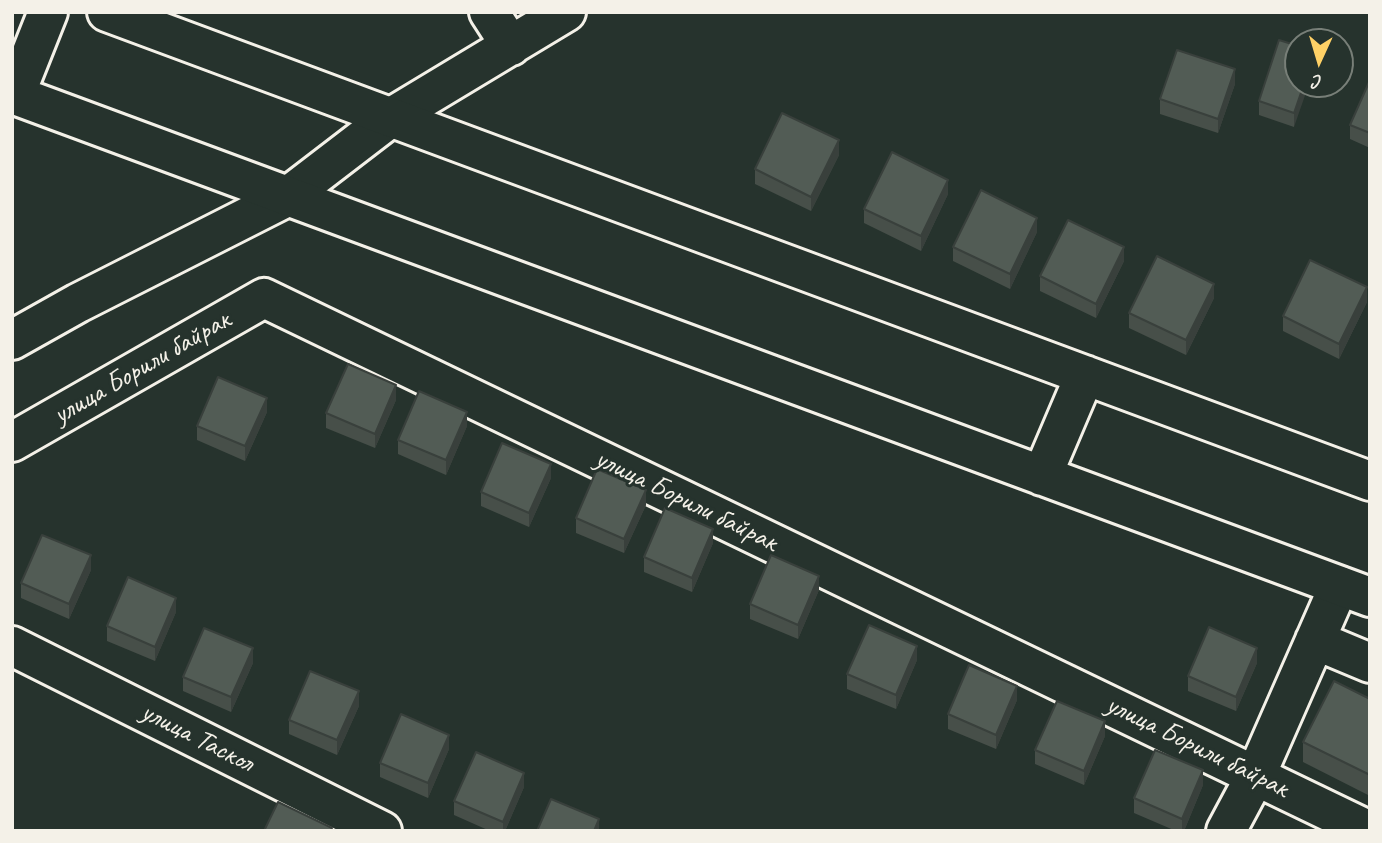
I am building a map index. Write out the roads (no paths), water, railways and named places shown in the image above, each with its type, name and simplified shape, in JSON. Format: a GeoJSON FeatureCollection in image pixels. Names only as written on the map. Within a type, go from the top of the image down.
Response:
{"type":"FeatureCollection","features":[{"type":"Feature","properties":{"kind":"main road"},"geometry":{"type":"LineString","coordinates":[[48,12],[13,94],[1354,592],[1315,640],[1256,775],[1226,831]]}},
{"type":"Feature","properties":{"kind":"main road"},"geometry":{"type":"LineString","coordinates":[[107,12],[1370,481]]}},
{"type":"Feature","properties":{"kind":"main road"},"geometry":{"type":"LineString","coordinates":[[489,12],[511,46]]}},
{"type":"Feature","properties":{"kind":"main road"},"geometry":{"type":"LineString","coordinates":[[12,341],[78,303],[287,197],[390,118],[566,12]]}},
{"type":"Feature","properties":{"kind":"main road","name":"улица Борили байрак"},"geometry":{"type":"LineString","coordinates":[[12,442],[264,298],[1370,831]]}},
{"type":"Feature","properties":{"kind":"main road"},"geometry":{"type":"LineString","coordinates":[[1042,476],[1085,375]]}},
{"type":"Feature","properties":{"kind":"main road"},"geometry":{"type":"LineString","coordinates":[[1315,640],[1370,663]]}},
{"type":"Feature","properties":{"kind":"main road","name":"улица Таскол"},"geometry":{"type":"LineString","coordinates":[[12,646],[382,831]]}}]}
